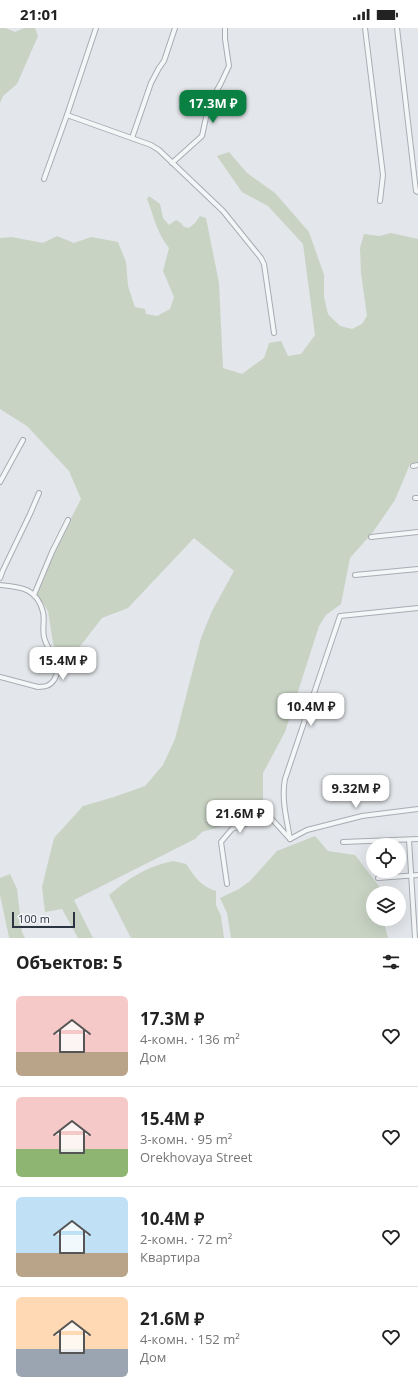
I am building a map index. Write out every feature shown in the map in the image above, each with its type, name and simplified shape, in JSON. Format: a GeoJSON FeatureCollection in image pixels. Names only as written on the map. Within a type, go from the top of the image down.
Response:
{"type":"FeatureCollection","features":[{"type":"Feature","properties":{"kind":"street"},"geometry":{"type":"LineString","coordinates":[[44,179],[96,28]]}},
{"type":"Feature","properties":{"kind":"street"},"geometry":{"type":"LineString","coordinates":[[132,138],[151,83],[164,61],[175,28]]}},
{"type":"Feature","properties":{"kind":"street"},"geometry":{"type":"LineString","coordinates":[[172,163],[202,136],[212,99],[229,66],[224,39],[226,28]]}},
{"type":"Feature","properties":{"kind":"street"},"geometry":{"type":"LineString","coordinates":[[366,28],[383,175],[380,201]]}},
{"type":"Feature","properties":{"kind":"street"},"geometry":{"type":"LineString","coordinates":[[397,28],[416,191],[418,192]]}},
{"type":"Feature","properties":{"kind":"street"},"geometry":{"type":"LineString","coordinates":[[67,115],[151,145],[159,150],[224,211],[261,258],[264,264],[274,333]]}},
{"type":"Feature","properties":{"kind":"street"},"geometry":{"type":"LineString","coordinates":[[0,482],[23,440]]}},
{"type":"Feature","properties":{"kind":"street"},"geometry":{"type":"LineString","coordinates":[[0,578],[39,493]]}},
{"type":"Feature","properties":{"kind":"street"},"geometry":{"type":"LineString","coordinates":[[34,595],[52,552],[68,520]]}},
{"type":"Feature","properties":{"kind":"street"},"geometry":{"type":"LineString","coordinates":[[371,537],[418,532]]}},
{"type":"Feature","properties":{"kind":"street"},"geometry":{"type":"LineString","coordinates":[[355,575],[418,569]]}},
{"type":"Feature","properties":{"kind":"street"},"geometry":{"type":"LineString","coordinates":[[0,585],[23,588],[34,595],[44,612],[44,638],[56,663],[57,669],[57,676],[53,681],[44,687],[38,687],[0,677]]}},
{"type":"Feature","properties":{"kind":"street"},"geometry":{"type":"LineString","coordinates":[[290,840],[284,802],[283,788],[285,779],[340,616],[418,608]]}},
{"type":"Feature","properties":{"kind":"street"},"geometry":{"type":"LineString","coordinates":[[290,840],[307,830],[362,816],[418,809]]}},
{"type":"Feature","properties":{"kind":"street"},"geometry":{"type":"LineString","coordinates":[[227,884],[221,842],[232,829],[259,819],[270,817],[290,840]]}},
{"type":"Feature","properties":{"kind":"street"},"geometry":{"type":"LineString","coordinates":[[343,842],[418,839]]}},
{"type":"Feature","properties":{"kind":"street"},"geometry":{"type":"LineString","coordinates":[[409,840],[410,876],[415,938]]}},
{"type":"Feature","properties":{"kind":"street"},"geometry":{"type":"LineString","coordinates":[[406,876],[418,875]]}},
{"type":"Feature","properties":{"kind":"green space"},"geometry":{"type":"Polygon","coordinates":[[[0,28],[5,28],[15,32],[24,28],[35,28],[38,36],[17,84],[3,96],[0,103],[0,28]]]}},
{"type":"Feature","properties":{"kind":"green space"},"geometry":{"type":"Polygon","coordinates":[[[229,152],[247,173],[275,193],[309,232],[324,275],[324,297],[328,314],[340,326],[352,329],[362,324],[367,316],[361,273],[360,248],[364,234],[379,236],[391,233],[418,239],[418,463],[410,464],[395,500],[373,532],[350,558],[341,604],[326,615],[319,626],[285,732],[263,773],[263,807],[249,818],[202,832],[195,839],[74,900],[93,938],[78,938],[62,909],[45,912],[42,887],[54,838],[83,806],[145,786],[163,765],[175,739],[201,638],[212,611],[234,571],[194,538],[128,608],[102,618],[64,667],[53,643],[48,611],[34,590],[81,499],[69,471],[27,426],[0,409],[0,238],[12,237],[43,243],[57,236],[74,243],[91,237],[118,242],[126,262],[128,286],[135,307],[145,309],[146,314],[157,316],[170,309],[174,297],[163,271],[169,248],[161,237],[156,225],[147,199],[149,196],[160,204],[163,218],[169,225],[176,220],[184,227],[189,228],[200,216],[206,218],[219,283],[223,368],[242,374],[264,358],[269,343],[281,341],[288,356],[301,354],[315,335],[303,244],[268,206],[242,192],[217,156],[229,152]]]}},
{"type":"Feature","properties":{"kind":"green space"},"geometry":{"type":"Polygon","coordinates":[[[315,836],[328,851],[355,855],[366,869],[366,878],[373,878],[379,886],[366,886],[366,926],[385,926],[388,938],[231,938],[227,913],[220,898],[239,889],[250,881],[277,851],[315,836]]]}},
{"type":"Feature","properties":{"kind":"green space"},"geometry":{"type":"Polygon","coordinates":[[[173,861],[186,864],[202,884],[216,891],[216,905],[221,916],[224,938],[131,938],[109,895],[138,874],[154,866],[173,861]]]}},
{"type":"Feature","properties":{"kind":"green space"},"geometry":{"type":"Polygon","coordinates":[[[10,874],[17,889],[22,932],[25,938],[9,937],[0,895],[0,878],[10,874]]]}}]}
